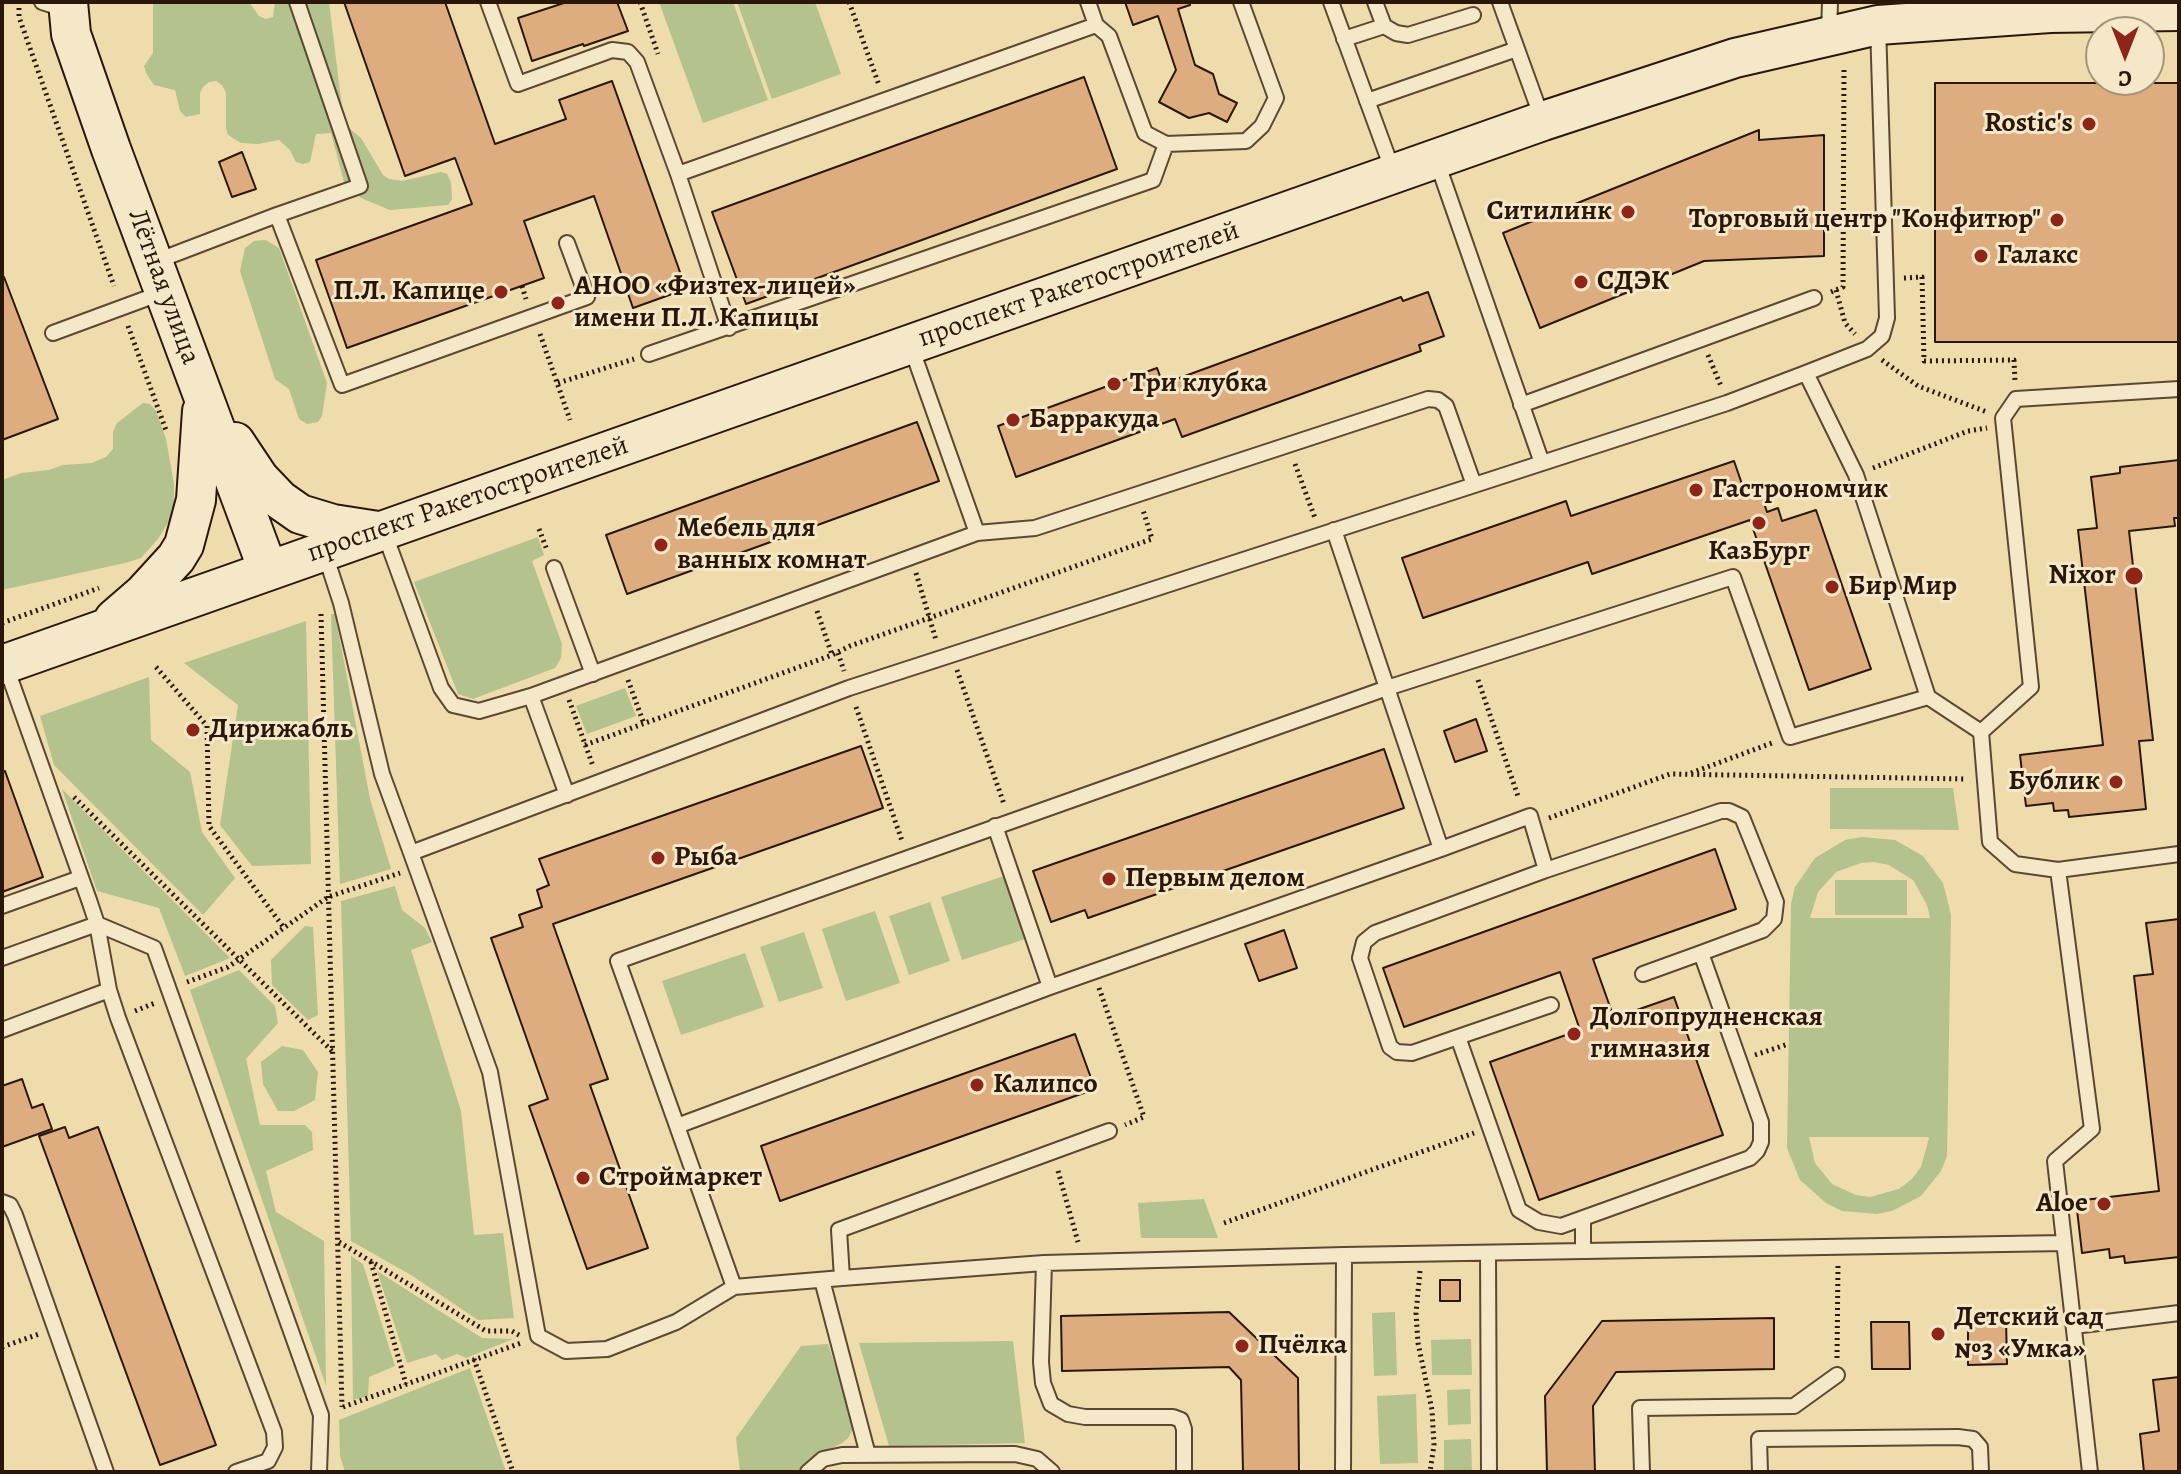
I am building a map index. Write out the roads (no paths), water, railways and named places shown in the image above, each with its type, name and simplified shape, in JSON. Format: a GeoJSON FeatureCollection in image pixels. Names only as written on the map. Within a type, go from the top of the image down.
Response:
{"type":"FeatureCollection","features":[{"type":"Feature","properties":{"kind":"main road","name":"Лётная улица"},"geometry":{"type":"LineString","coordinates":[[59,5],[268,570]]}},
{"type":"Feature","properties":{"kind":"main road","name":"проспект Ракетостроителей"},"geometry":{"type":"LineString","coordinates":[[3,665],[1543,121],[1735,58],[1830,18],[1878,25],[2050,13],[2179,11]]}},
{"type":"Feature","properties":{"kind":"main road"},"geometry":{"type":"LineString","coordinates":[[203,396],[259,478],[280,500],[300,514],[333,524],[382,531]]}},
{"type":"Feature","properties":{"kind":"main road"},"geometry":{"type":"LineString","coordinates":[[103,629],[144,593],[184,545],[196,500],[203,396]]}},
{"type":"Feature","properties":{"kind":"lane"},"geometry":{"type":"LineString","coordinates":[[53,333],[277,215],[360,186],[297,2]]}},
{"type":"Feature","properties":{"kind":"lane"},"geometry":{"type":"LineString","coordinates":[[488,2],[518,84],[612,50],[628,52],[637,62],[729,328]]}},
{"type":"Feature","properties":{"kind":"lane"},"geometry":{"type":"LineString","coordinates":[[1088,2],[1096,25],[1109,36],[1145,133],[1166,144],[1246,141],[1262,126],[1276,98],[1241,2]]}},
{"type":"Feature","properties":{"kind":"lane"},"geometry":{"type":"LineString","coordinates":[[1331,2],[1394,174]]}},
{"type":"Feature","properties":{"kind":"lane"},"geometry":{"type":"LineString","coordinates":[[1375,2],[1384,26],[1408,35],[1473,15]]}},
{"type":"Feature","properties":{"kind":"lane"},"geometry":{"type":"LineString","coordinates":[[1500,2],[1543,121]]}},
{"type":"Feature","properties":{"kind":"lane"},"geometry":{"type":"LineString","coordinates":[[678,174],[1096,25]]}},
{"type":"Feature","properties":{"kind":"lane"},"geometry":{"type":"LineString","coordinates":[[414,861],[599,782],[849,688],[1727,403],[1867,349],[1882,336],[1887,318],[1878,25]]}},
{"type":"Feature","properties":{"kind":"lane"},"geometry":{"type":"LineString","coordinates":[[1344,39],[1384,26]]}},
{"type":"Feature","properties":{"kind":"lane"},"geometry":{"type":"LineString","coordinates":[[1367,101],[1517,49]]}},
{"type":"Feature","properties":{"kind":"lane"},"geometry":{"type":"LineString","coordinates":[[649,354],[1153,180],[1166,144]]}},
{"type":"Feature","properties":{"kind":"lane"},"geometry":{"type":"LineString","coordinates":[[1436,159],[1542,463]]}},
{"type":"Feature","properties":{"kind":"lane"},"geometry":{"type":"LineString","coordinates":[[277,215],[342,385],[587,297],[567,243]]}},
{"type":"Feature","properties":{"kind":"lane"},"geometry":{"type":"LineString","coordinates":[[1521,405],[1814,298]]}},
{"type":"Feature","properties":{"kind":"lane"},"geometry":{"type":"LineString","coordinates":[[910,344],[977,533]]}},
{"type":"Feature","properties":{"kind":"lane"},"geometry":{"type":"LineString","coordinates":[[1806,373],[1856,475],[1928,697],[1981,732]]}},
{"type":"Feature","properties":{"kind":"lane"},"geometry":{"type":"LineString","coordinates":[[1981,732],[2031,687],[2004,422],[2016,399],[2179,389]]}},
{"type":"Feature","properties":{"kind":"lane"},"geometry":{"type":"LineString","coordinates":[[382,531],[441,688],[453,705],[479,711],[593,674],[977,533],[1035,528],[1428,399],[1438,400],[1446,406],[1474,485]]}},
{"type":"Feature","properties":{"kind":"lane"},"geometry":{"type":"LineString","coordinates":[[1327,532],[1387,688],[1441,849]]}},
{"type":"Feature","properties":{"kind":"lane"},"geometry":{"type":"LineString","coordinates":[[324,551],[341,603],[382,774],[490,1072],[538,1336],[566,1351],[607,1349],[676,1322],[734,1287],[1044,1263],[2064,1243]]}},
{"type":"Feature","properties":{"kind":"lane"},"geometry":{"type":"LineString","coordinates":[[554,568],[593,674]]}},
{"type":"Feature","properties":{"kind":"lane"},"geometry":{"type":"LineString","coordinates":[[734,1287],[618,961],[1387,688],[1733,577],[1790,737],[1928,697]]}},
{"type":"Feature","properties":{"kind":"lane"},"geometry":{"type":"LineString","coordinates":[[3,665],[97,924],[109,990],[118,1018],[274,1432],[275,1447],[268,1461],[236,1472]]}},
{"type":"Feature","properties":{"kind":"lane"},"geometry":{"type":"LineString","coordinates":[[531,696],[567,795]]}},
{"type":"Feature","properties":{"kind":"lane"},"geometry":{"type":"LineString","coordinates":[[1981,732],[1990,842],[2015,864],[2058,870],[2179,854]]}},
{"type":"Feature","properties":{"kind":"lane"},"geometry":{"type":"LineString","coordinates":[[1551,1005],[1412,1053],[1397,1052],[1390,1047],[1360,958],[1364,942],[1375,933],[1546,870],[1721,811],[1736,813],[1742,817],[1776,902],[1776,911],[1769,925],[1763,930],[1643,974]]}},
{"type":"Feature","properties":{"kind":"lane"},"geometry":{"type":"LineString","coordinates":[[677,1126],[1050,987],[1530,816],[1546,870]]}},
{"type":"Feature","properties":{"kind":"lane"},"geometry":{"type":"LineString","coordinates":[[995,826],[1050,987]]}},
{"type":"Feature","properties":{"kind":"lane"},"geometry":{"type":"LineString","coordinates":[[2058,870],[2092,1129],[2055,1161],[2090,1472]]}},
{"type":"Feature","properties":{"kind":"lane"},"geometry":{"type":"LineString","coordinates":[[2,906],[22,892],[80,878]]}},
{"type":"Feature","properties":{"kind":"lane"},"geometry":{"type":"LineString","coordinates":[[2,958],[97,924],[154,948],[321,1415],[319,1472]]}},
{"type":"Feature","properties":{"kind":"lane"},"geometry":{"type":"LineString","coordinates":[[1458,1037],[1519,1210],[1539,1222],[1561,1226],[1750,1158],[1757,1151],[1763,1132],[1701,953]]}},
{"type":"Feature","properties":{"kind":"lane"},"geometry":{"type":"LineString","coordinates":[[2,1030],[109,990]]}},
{"type":"Feature","properties":{"kind":"lane"},"geometry":{"type":"LineString","coordinates":[[842,1278],[839,1230],[1109,1131]]}},
{"type":"Feature","properties":{"kind":"lane"},"geometry":{"type":"LineString","coordinates":[[2,1202],[10,1205],[15,1215],[106,1472]]}},
{"type":"Feature","properties":{"kind":"lane"},"geometry":{"type":"LineString","coordinates":[[1583,1218],[1583,1251]]}},
{"type":"Feature","properties":{"kind":"lane"},"geometry":{"type":"LineString","coordinates":[[1488,1253],[1489,1472]]}},
{"type":"Feature","properties":{"kind":"lane"},"geometry":{"type":"LineString","coordinates":[[1343,1472],[1344,1255]]}},
{"type":"Feature","properties":{"kind":"lane"},"geometry":{"type":"LineString","coordinates":[[1044,1263],[1041,1362],[1043,1383],[1051,1404],[1068,1414],[1085,1417],[1173,1417],[1181,1420],[1184,1429],[1184,1472]]}},
{"type":"Feature","properties":{"kind":"lane"},"geometry":{"type":"LineString","coordinates":[[822,1280],[868,1455]]}},
{"type":"Feature","properties":{"kind":"lane"},"geometry":{"type":"LineString","coordinates":[[2074,1326],[2179,1313]]}},
{"type":"Feature","properties":{"kind":"lane"},"geometry":{"type":"LineString","coordinates":[[1642,1472],[1640,1408],[1794,1406],[1837,1375]]}},
{"type":"Feature","properties":{"kind":"lane"},"geometry":{"type":"LineString","coordinates":[[1760,1472],[1759,1439],[1958,1437],[1973,1439],[1980,1447],[1981,1472]]}},
{"type":"Feature","properties":{"kind":"lane"},"geometry":{"type":"LineString","coordinates":[[808,1472],[815,1464],[833,1456],[1015,1454],[1037,1459],[1052,1472]]}},
{"type":"Feature","properties":{"kind":"place","name":"Rostic's"},"geometry":{"type":"Point","coordinates":[2089,124]}},
{"type":"Feature","properties":{"kind":"place","name":"Ситилинк"},"geometry":{"type":"Point","coordinates":[1628,212]}},
{"type":"Feature","properties":{"kind":"place","name":"Торговый центр \"Конфитюр\""},"geometry":{"type":"Point","coordinates":[2057,220]}},
{"type":"Feature","properties":{"kind":"place","name":"Галакс"},"geometry":{"type":"Point","coordinates":[1981,256]}},
{"type":"Feature","properties":{"kind":"place","name":"СДЭК"},"geometry":{"type":"Point","coordinates":[1581,282]}},
{"type":"Feature","properties":{"kind":"place","name":"П.Л. Капице"},"geometry":{"type":"Point","coordinates":[501,292]}},
{"type":"Feature","properties":{"kind":"place","name":"АНОО «Физтех-лицей» имени П.Л. Капицы"},"geometry":{"type":"Point","coordinates":[558,303]}},
{"type":"Feature","properties":{"kind":"place","name":"Три клубка"},"geometry":{"type":"Point","coordinates":[1114,384]}},
{"type":"Feature","properties":{"kind":"place","name":"Барракуда"},"geometry":{"type":"Point","coordinates":[1013,420]}},
{"type":"Feature","properties":{"kind":"place","name":"Гастрономчик"},"geometry":{"type":"Point","coordinates":[1696,490]}},
{"type":"Feature","properties":{"kind":"place","name":"КазБург"},"geometry":{"type":"Point","coordinates":[1759,523]}},
{"type":"Feature","properties":{"kind":"place","name":"Мебель для ванных комнат"},"geometry":{"type":"Point","coordinates":[661,545]}},
{"type":"Feature","properties":{"kind":"place","name":"Nixor"},"geometry":{"type":"Point","coordinates":[2134,576]}},
{"type":"Feature","properties":{"kind":"place","name":"Бир Мир"},"geometry":{"type":"Point","coordinates":[1832,587]}},
{"type":"Feature","properties":{"kind":"place","name":"Дирижабль"},"geometry":{"type":"Point","coordinates":[193,730]}},
{"type":"Feature","properties":{"kind":"place","name":"Бублик"},"geometry":{"type":"Point","coordinates":[2116,782]}},
{"type":"Feature","properties":{"kind":"place","name":"Рыба"},"geometry":{"type":"Point","coordinates":[658,858]}},
{"type":"Feature","properties":{"kind":"place","name":"Первым делом"},"geometry":{"type":"Point","coordinates":[1109,879]}},
{"type":"Feature","properties":{"kind":"place","name":"Долгопрудненская гимназия"},"geometry":{"type":"Point","coordinates":[1574,1034]}},
{"type":"Feature","properties":{"kind":"place","name":"Калипсо"},"geometry":{"type":"Point","coordinates":[977,1085]}},
{"type":"Feature","properties":{"kind":"place","name":"Строймаркет"},"geometry":{"type":"Point","coordinates":[583,1178]}},
{"type":"Feature","properties":{"kind":"place","name":"Aloe"},"geometry":{"type":"Point","coordinates":[2104,1204]}},
{"type":"Feature","properties":{"kind":"place","name":"Детский сад №3 «Умка»"},"geometry":{"type":"Point","coordinates":[1938,1334]}},
{"type":"Feature","properties":{"kind":"place","name":"Пчёлка"},"geometry":{"type":"Point","coordinates":[1242,1346]}}]}
